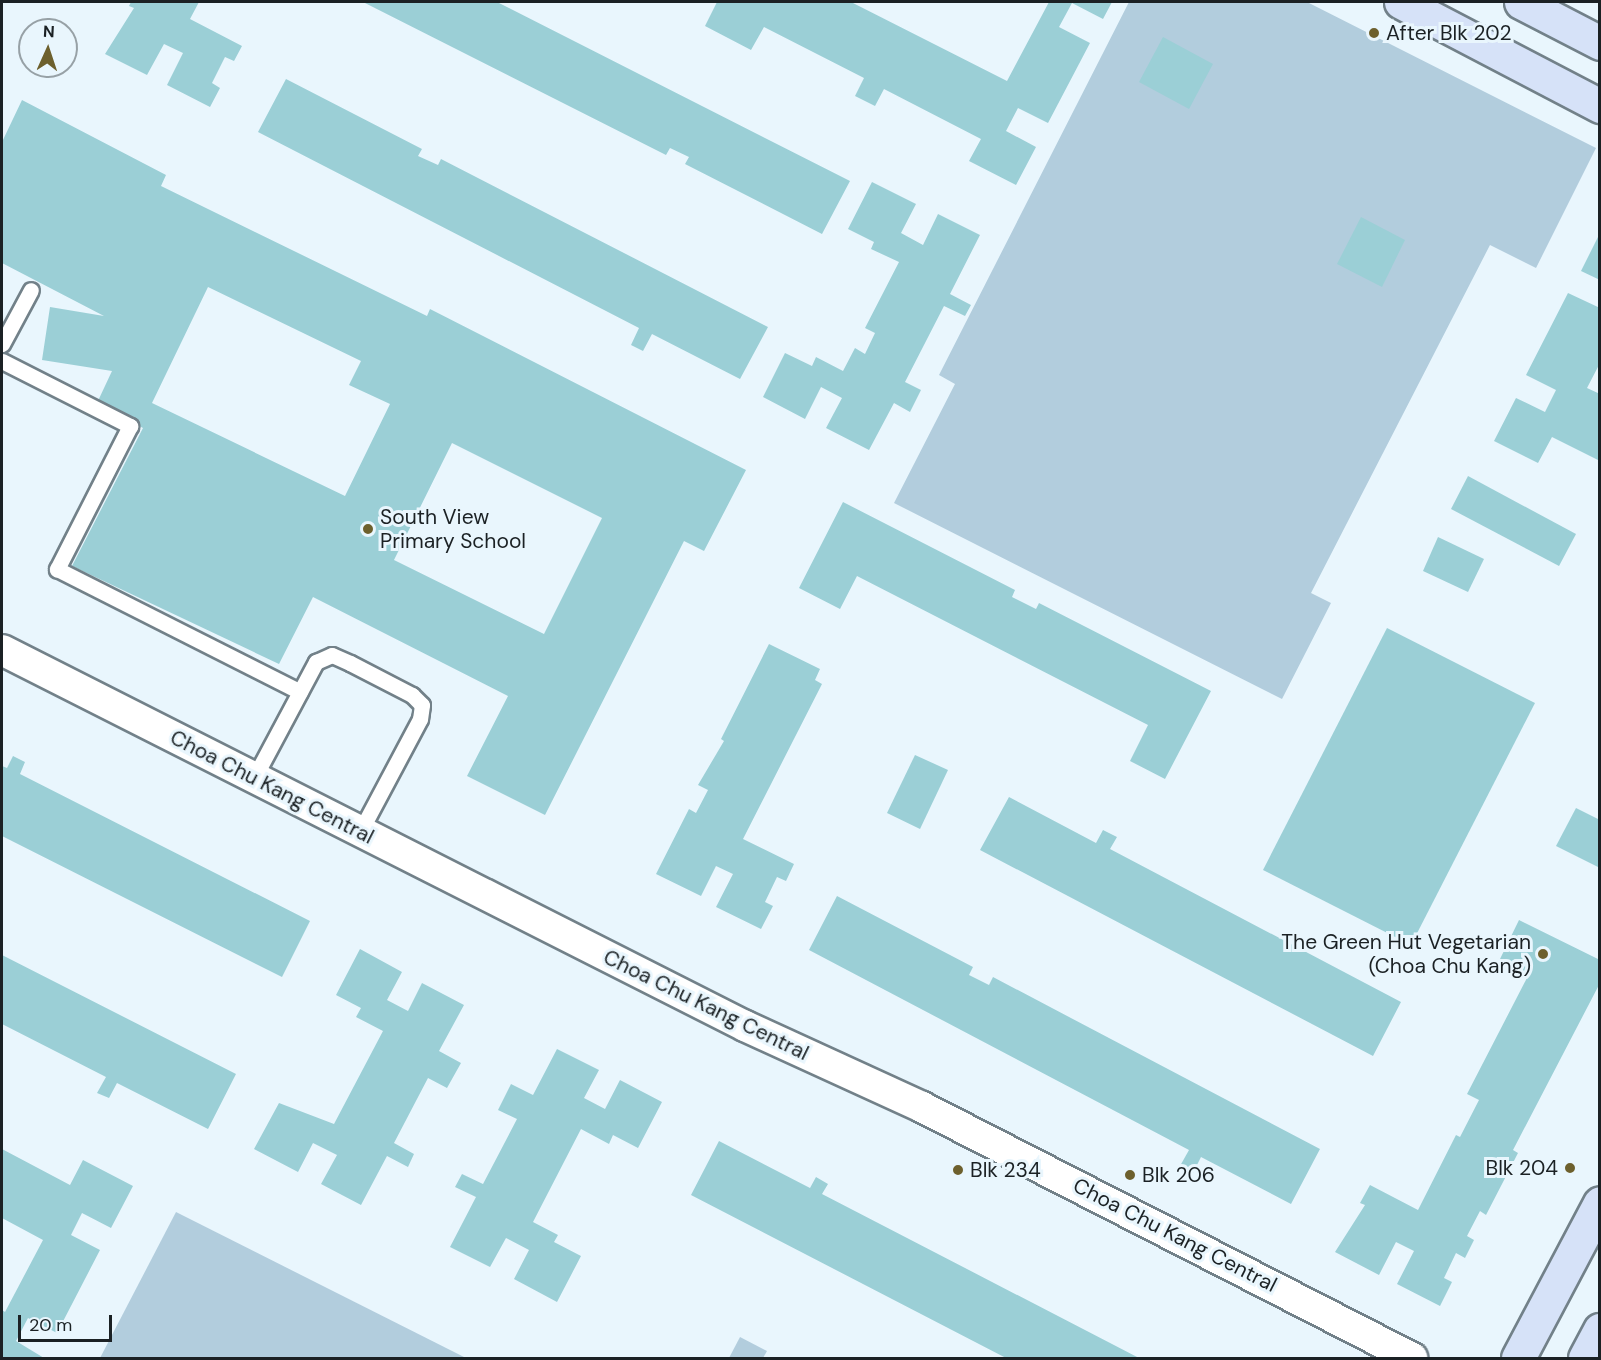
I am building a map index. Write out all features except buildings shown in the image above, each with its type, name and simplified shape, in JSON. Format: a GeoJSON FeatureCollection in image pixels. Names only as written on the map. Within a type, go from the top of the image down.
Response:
{"type":"FeatureCollection","features":[{"type":"Feature","properties":{"kind":"main road"},"geometry":{"type":"LineString","coordinates":[[1401,2],[1599,106]]}},
{"type":"Feature","properties":{"kind":"main road"},"geometry":{"type":"LineString","coordinates":[[1521,2],[1599,43]]}},
{"type":"Feature","properties":{"kind":"main road"},"geometry":{"type":"LineString","coordinates":[[1518,1359],[1599,1203]]}},
{"type":"Feature","properties":{"kind":"main road"},"geometry":{"type":"LineString","coordinates":[[1585,1359],[1599,1330]]}},
{"type":"Feature","properties":{"kind":"street","name":"Choa Chu Kang Central"},"geometry":{"type":"LineString","coordinates":[[2,650],[745,1026],[922,1107],[1412,1359]]}},
{"type":"Feature","properties":{"kind":"lane"},"geometry":{"type":"LineString","coordinates":[[2,344],[31,290]]}},
{"type":"Feature","properties":{"kind":"lane"},"geometry":{"type":"LineString","coordinates":[[2,361],[130,426],[57,569],[300,692]]}},
{"type":"Feature","properties":{"kind":"lane"},"geometry":{"type":"LineString","coordinates":[[254,778],[316,662],[332,655],[412,695],[422,705],[420,719],[360,832]]}},
{"type":"Feature","properties":{"kind":"shaded area"},"geometry":{"type":"Polygon","coordinates":[[[1129,2],[1307,2],[1596,148],[1536,268],[1490,245],[1311,593],[1331,603],[1282,699],[894,503],[955,384],[939,375],[1129,2]]]}},
{"type":"Feature","properties":{"kind":"shaded area"},"geometry":{"type":"Polygon","coordinates":[[[176,1212],[466,1358],[100,1358],[176,1212]]]}},
{"type":"Feature","properties":{"kind":"shaded area"},"geometry":{"type":"Polygon","coordinates":[[[740,1337],[767,1351],[763,1358],[729,1358],[740,1337]]]}},
{"type":"Feature","properties":{"kind":"place","name":"After Blk 202"},"geometry":{"type":"Point","coordinates":[1374,33]}},
{"type":"Feature","properties":{"kind":"place","name":"South View Primary School"},"geometry":{"type":"Point","coordinates":[368,529]}},
{"type":"Feature","properties":{"kind":"place","name":"The Green Hut Vegetarian (Choa Chu Kang)"},"geometry":{"type":"Point","coordinates":[1543,954]}},
{"type":"Feature","properties":{"kind":"place","name":"Blk 204"},"geometry":{"type":"Point","coordinates":[1570,1168]}},
{"type":"Feature","properties":{"kind":"place","name":"Blk 234"},"geometry":{"type":"Point","coordinates":[958,1170]}},
{"type":"Feature","properties":{"kind":"place","name":"Blk 206"},"geometry":{"type":"Point","coordinates":[1130,1175]}}]}
